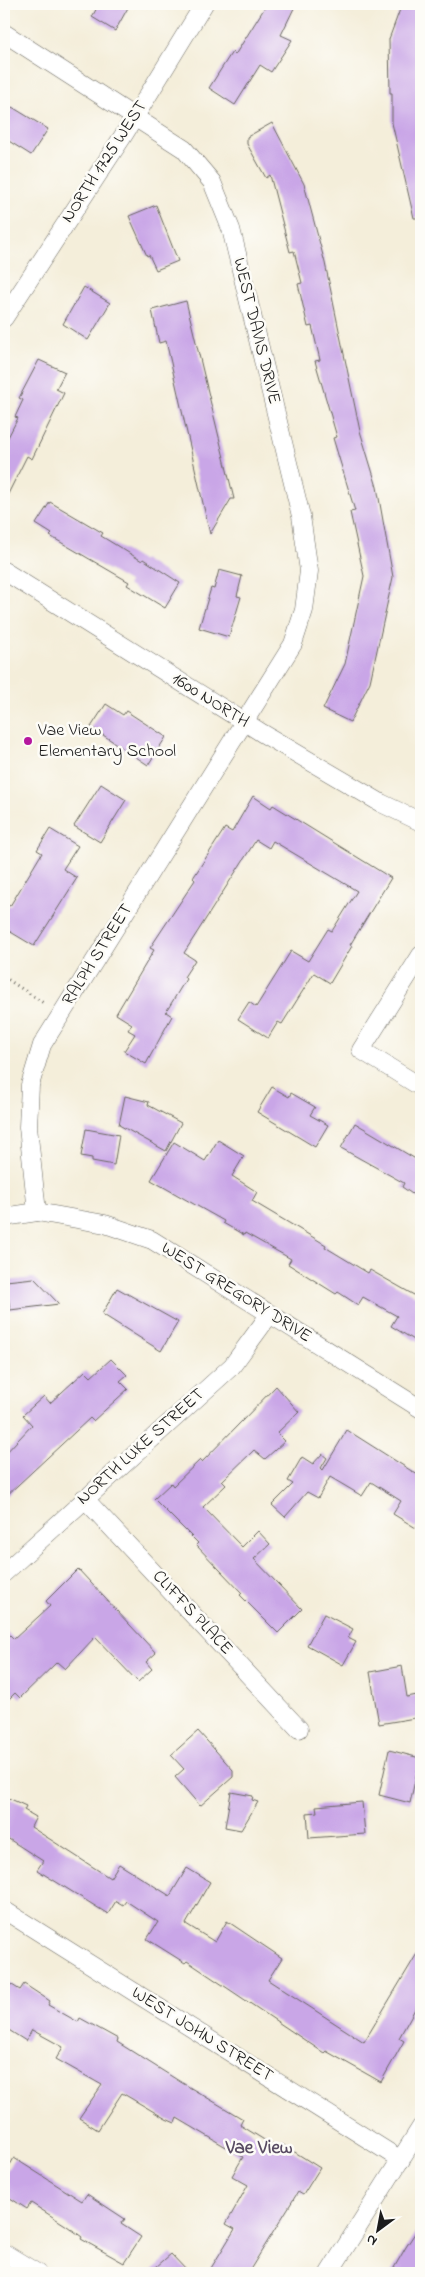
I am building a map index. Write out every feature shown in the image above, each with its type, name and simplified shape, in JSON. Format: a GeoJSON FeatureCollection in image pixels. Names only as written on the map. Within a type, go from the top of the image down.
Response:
{"type":"FeatureCollection","features":[{"type":"Feature","properties":{"kind":"street","name":"NORTH 1725 WEST"},"geometry":{"type":"LineString","coordinates":[[4,318],[204,4]]}},
{"type":"Feature","properties":{"kind":"street","name":"WEST DAVIS DRIVE"},"geometry":{"type":"LineString","coordinates":[[4,33],[135,115],[184,149],[212,182],[231,229],[301,516],[309,572],[304,610],[293,644],[244,722]]}},
{"type":"Feature","properties":{"kind":"street","name":"1600 NORTH"},"geometry":{"type":"LineString","coordinates":[[4,571],[244,722],[381,803],[421,822]]}},
{"type":"Feature","properties":{"kind":"street","name":"RALPH STREET"},"geometry":{"type":"LineString","coordinates":[[37,1212],[28,1128],[30,1085],[42,1045],[244,722]]}},
{"type":"Feature","properties":{"kind":"street"},"geometry":{"type":"LineString","coordinates":[[421,954],[361,1050],[421,1087]]}},
{"type":"Feature","properties":{"kind":"street","name":"WEST GREGORY DRIVE"},"geometry":{"type":"LineString","coordinates":[[4,1217],[37,1212],[105,1224],[152,1240],[421,1409]]}},
{"type":"Feature","properties":{"kind":"street","name":"NORTH LUKE STREET"},"geometry":{"type":"LineString","coordinates":[[4,1573],[84,1498],[232,1366],[270,1314]]}},
{"type":"Feature","properties":{"kind":"street","name":"CLIFFS PLACE"},"geometry":{"type":"LineString","coordinates":[[84,1498],[299,1729]]}},
{"type":"Feature","properties":{"kind":"street","name":"WEST JOHN STREET"},"geometry":{"type":"LineString","coordinates":[[4,1910],[401,2160]]}},
{"type":"Feature","properties":{"kind":"street"},"geometry":{"type":"LineString","coordinates":[[329,2273],[421,2127]]}},
{"type":"Feature","properties":{"kind":"street"},"geometry":{"type":"LineString","coordinates":[[4,2252],[37,2273]]}},
{"type":"Feature","properties":{"kind":"path"},"geometry":{"type":"LineString","coordinates":[[4,978],[41,1000],[49,1008]]}},
{"type":"Feature","properties":{"kind":"building"},"geometry":{"type":"Polygon","coordinates":[[[99,4],[130,4],[115,31],[92,17],[99,4]]]}},
{"type":"Feature","properties":{"kind":"building"},"geometry":{"type":"Polygon","coordinates":[[[267,4],[296,4],[281,35],[292,40],[271,72],[260,65],[235,105],[209,88],[232,52],[235,55],[267,4]]]}},
{"type":"Feature","properties":{"kind":"building"},"geometry":{"type":"Polygon","coordinates":[[[402,4],[421,4],[421,29],[419,36],[421,218],[414,218],[392,123],[389,39],[402,4]]]}},
{"type":"Feature","properties":{"kind":"building"},"geometry":{"type":"Polygon","coordinates":[[[4,106],[10,109],[12,107],[48,129],[31,155],[4,138],[4,106]]]}},
{"type":"Feature","properties":{"kind":"building"},"geometry":{"type":"Polygon","coordinates":[[[272,123],[304,184],[325,263],[360,431],[377,487],[393,577],[370,682],[350,722],[323,709],[345,664],[364,576],[350,512],[355,511],[333,438],[337,437],[315,361],[320,360],[312,326],[308,327],[298,284],[302,283],[294,251],[290,252],[270,175],[266,178],[247,144],[247,137],[272,123]]]}},
{"type":"Feature","properties":{"kind":"building"},"geometry":{"type":"Polygon","coordinates":[[[156,205],[178,261],[156,270],[149,255],[147,256],[129,216],[156,205]]]}},
{"type":"Feature","properties":{"kind":"building"},"geometry":{"type":"Polygon","coordinates":[[[84,287],[110,303],[88,340],[63,324],[84,287]]]}},
{"type":"Feature","properties":{"kind":"building"},"geometry":{"type":"Polygon","coordinates":[[[186,301],[234,499],[231,499],[210,534],[166,341],[159,343],[152,310],[186,301]]]}},
{"type":"Feature","properties":{"kind":"building"},"geometry":{"type":"Polygon","coordinates":[[[39,360],[65,372],[56,389],[64,393],[32,459],[27,456],[4,502],[4,445],[18,418],[15,417],[23,400],[19,398],[39,360]]]}},
{"type":"Feature","properties":{"kind":"building"},"geometry":{"type":"Polygon","coordinates":[[[50,502],[103,533],[101,536],[142,561],[143,559],[180,583],[165,608],[127,585],[129,582],[50,536],[52,534],[36,524],[50,502]]]}},
{"type":"Feature","properties":{"kind":"building"},"geometry":{"type":"Polygon","coordinates":[[[219,570],[242,576],[237,596],[241,597],[229,637],[199,628],[211,588],[214,589],[219,570]]]}},
{"type":"Feature","properties":{"kind":"building"},"geometry":{"type":"Polygon","coordinates":[[[106,704],[123,715],[126,711],[166,737],[148,765],[91,727],[106,704]]]}},
{"type":"Feature","properties":{"kind":"building"},"geometry":{"type":"Polygon","coordinates":[[[101,784],[126,800],[100,842],[74,826],[101,784]]]}},
{"type":"Feature","properties":{"kind":"building"},"geometry":{"type":"Polygon","coordinates":[[[253,796],[271,808],[273,805],[391,878],[350,945],[352,946],[330,983],[314,973],[282,1024],[278,1022],[268,1038],[238,1019],[249,1002],[256,1007],[291,951],[308,961],[328,929],[332,931],[357,891],[273,841],[269,848],[256,840],[184,953],[195,960],[166,1012],[172,1016],[146,1064],[124,1051],[135,1034],[128,1030],[132,1024],[116,1014],[154,950],[150,948],[195,880],[193,878],[225,828],[232,832],[253,796]]]}},
{"type":"Feature","properties":{"kind":"building"},"geometry":{"type":"Polygon","coordinates":[[[50,829],[78,846],[63,869],[77,878],[34,946],[4,928],[4,903],[10,906],[42,853],[37,850],[50,829]]]}},
{"type":"Feature","properties":{"kind":"building"},"geometry":{"type":"Polygon","coordinates":[[[272,1087],[289,1097],[291,1093],[315,1107],[310,1115],[328,1125],[315,1147],[257,1112],[272,1087]]]}},
{"type":"Feature","properties":{"kind":"building"},"geometry":{"type":"Polygon","coordinates":[[[125,1096],[149,1102],[148,1105],[181,1123],[166,1151],[119,1125],[125,1096]]]}},
{"type":"Feature","properties":{"kind":"building"},"geometry":{"type":"Polygon","coordinates":[[[355,1123],[419,1161],[421,1158],[421,1200],[402,1187],[404,1183],[341,1148],[355,1123]]]}},
{"type":"Feature","properties":{"kind":"building"},"geometry":{"type":"Polygon","coordinates":[[[86,1129],[119,1135],[114,1165],[92,1161],[92,1158],[81,1156],[86,1129]]]}},
{"type":"Feature","properties":{"kind":"building"},"geometry":{"type":"Polygon","coordinates":[[[218,1140],[244,1156],[232,1176],[257,1192],[252,1201],[326,1245],[325,1247],[368,1273],[370,1270],[421,1299],[421,1344],[391,1326],[397,1316],[363,1297],[358,1305],[338,1292],[336,1294],[288,1264],[291,1259],[245,1233],[244,1235],[223,1223],[224,1221],[151,1180],[174,1142],[205,1161],[218,1140]]]}},
{"type":"Feature","properties":{"kind":"building"},"geometry":{"type":"Polygon","coordinates":[[[34,1278],[59,1304],[10,1310],[6,1281],[34,1278]]]}},
{"type":"Feature","properties":{"kind":"building"},"geometry":{"type":"Polygon","coordinates":[[[117,1288],[178,1322],[161,1351],[102,1314],[117,1288]]]}},
{"type":"Feature","properties":{"kind":"building"},"geometry":{"type":"Polygon","coordinates":[[[111,1359],[127,1375],[120,1381],[128,1389],[93,1421],[90,1418],[4,1498],[4,1455],[32,1425],[23,1415],[44,1396],[50,1403],[85,1371],[91,1377],[111,1359]]]}},
{"type":"Feature","properties":{"kind":"building"},"geometry":{"type":"Polygon","coordinates":[[[276,1386],[299,1412],[277,1433],[285,1441],[265,1459],[254,1450],[222,1481],[226,1485],[203,1507],[242,1547],[258,1531],[270,1544],[254,1559],[302,1609],[278,1633],[240,1595],[242,1593],[196,1545],[198,1543],[154,1499],[171,1483],[173,1486],[200,1460],[202,1462],[276,1386]]]}},
{"type":"Feature","properties":{"kind":"building"},"geometry":{"type":"Polygon","coordinates":[[[347,1430],[421,1477],[421,1519],[416,1528],[393,1514],[401,1501],[371,1482],[362,1496],[330,1477],[318,1498],[307,1492],[285,1517],[272,1505],[293,1484],[288,1481],[302,1457],[313,1464],[322,1454],[327,1458],[321,1468],[323,1470],[347,1430]]]}},
{"type":"Feature","properties":{"kind":"building"},"geometry":{"type":"Polygon","coordinates":[[[78,1569],[156,1653],[146,1662],[152,1669],[138,1682],[95,1637],[65,1669],[57,1662],[20,1698],[15,1693],[4,1704],[4,1629],[14,1639],[50,1606],[46,1601],[78,1569]]]}},
{"type":"Feature","properties":{"kind":"building"},"geometry":{"type":"Polygon","coordinates":[[[324,1614],[353,1629],[348,1638],[356,1642],[343,1665],[307,1645],[324,1614]]]}},
{"type":"Feature","properties":{"kind":"building"},"geometry":{"type":"Polygon","coordinates":[[[402,1666],[407,1697],[417,1695],[421,1717],[379,1724],[370,1672],[402,1666]]]}},
{"type":"Feature","properties":{"kind":"building"},"geometry":{"type":"Polygon","coordinates":[[[198,1731],[233,1770],[233,1777],[200,1806],[175,1777],[184,1769],[171,1755],[198,1731]]]}},
{"type":"Feature","properties":{"kind":"building"},"geometry":{"type":"Polygon","coordinates":[[[389,1750],[420,1758],[410,1803],[379,1795],[389,1750]]]}},
{"type":"Feature","properties":{"kind":"building"},"geometry":{"type":"Polygon","coordinates":[[[231,1792],[253,1796],[252,1800],[258,1802],[241,1830],[225,1827],[231,1792]]]}},
{"type":"Feature","properties":{"kind":"building"},"geometry":{"type":"Polygon","coordinates":[[[4,1796],[26,1806],[24,1810],[36,1817],[31,1827],[110,1878],[119,1864],[170,1896],[187,1868],[210,1882],[186,1924],[215,1942],[227,1921],[282,1958],[268,1980],[364,2042],[421,1947],[421,1998],[399,2038],[404,2041],[381,2082],[326,2051],[324,2053],[187,1961],[185,1963],[147,1939],[158,1922],[126,1901],[123,1905],[116,1901],[108,1914],[37,1870],[43,1861],[4,1836],[4,1796]]]}},
{"type":"Feature","properties":{"kind":"building"},"geometry":{"type":"Polygon","coordinates":[[[362,1802],[365,1834],[309,1838],[307,1813],[317,1812],[316,1806],[362,1802]]]}},
{"type":"Feature","properties":{"kind":"building"},"geometry":{"type":"Polygon","coordinates":[[[4,1980],[20,1990],[24,1984],[50,2001],[48,2005],[78,2022],[80,2018],[118,2039],[117,2042],[243,2119],[240,2125],[279,2149],[282,2144],[320,2168],[303,2195],[298,2192],[248,2273],[208,2273],[235,2229],[226,2224],[248,2185],[232,2176],[243,2157],[177,2118],[175,2123],[166,2119],[122,2093],[98,2130],[79,2118],[102,2085],[56,2059],[63,2047],[32,2030],[26,2041],[4,2027],[4,1980]]]}},
{"type":"Feature","properties":{"kind":"building"},"geometry":{"type":"Polygon","coordinates":[[[14,2158],[82,2201],[87,2194],[125,2219],[121,2224],[141,2237],[124,2263],[81,2239],[82,2237],[67,2226],[31,2203],[27,2209],[4,2194],[4,2175],[14,2158]]]}},
{"type":"Feature","properties":{"kind":"building"},"geometry":{"type":"Polygon","coordinates":[[[421,2224],[421,2273],[391,2273],[406,2247],[421,2224]]]}},
{"type":"Feature","properties":{"kind":"building"},"geometry":{"type":"Polygon","coordinates":[[[171,2254],[189,2273],[149,2273],[171,2254]]]}},
{"type":"Feature","properties":{"kind":"place","name":"Vae View Elementary School"},"geometry":{"type":"Point","coordinates":[28,741]}},
{"type":"Feature","properties":{"kind":"district","name":"Vae View"},"geometry":{"type":"Point","coordinates":[259,2148]}}]}
